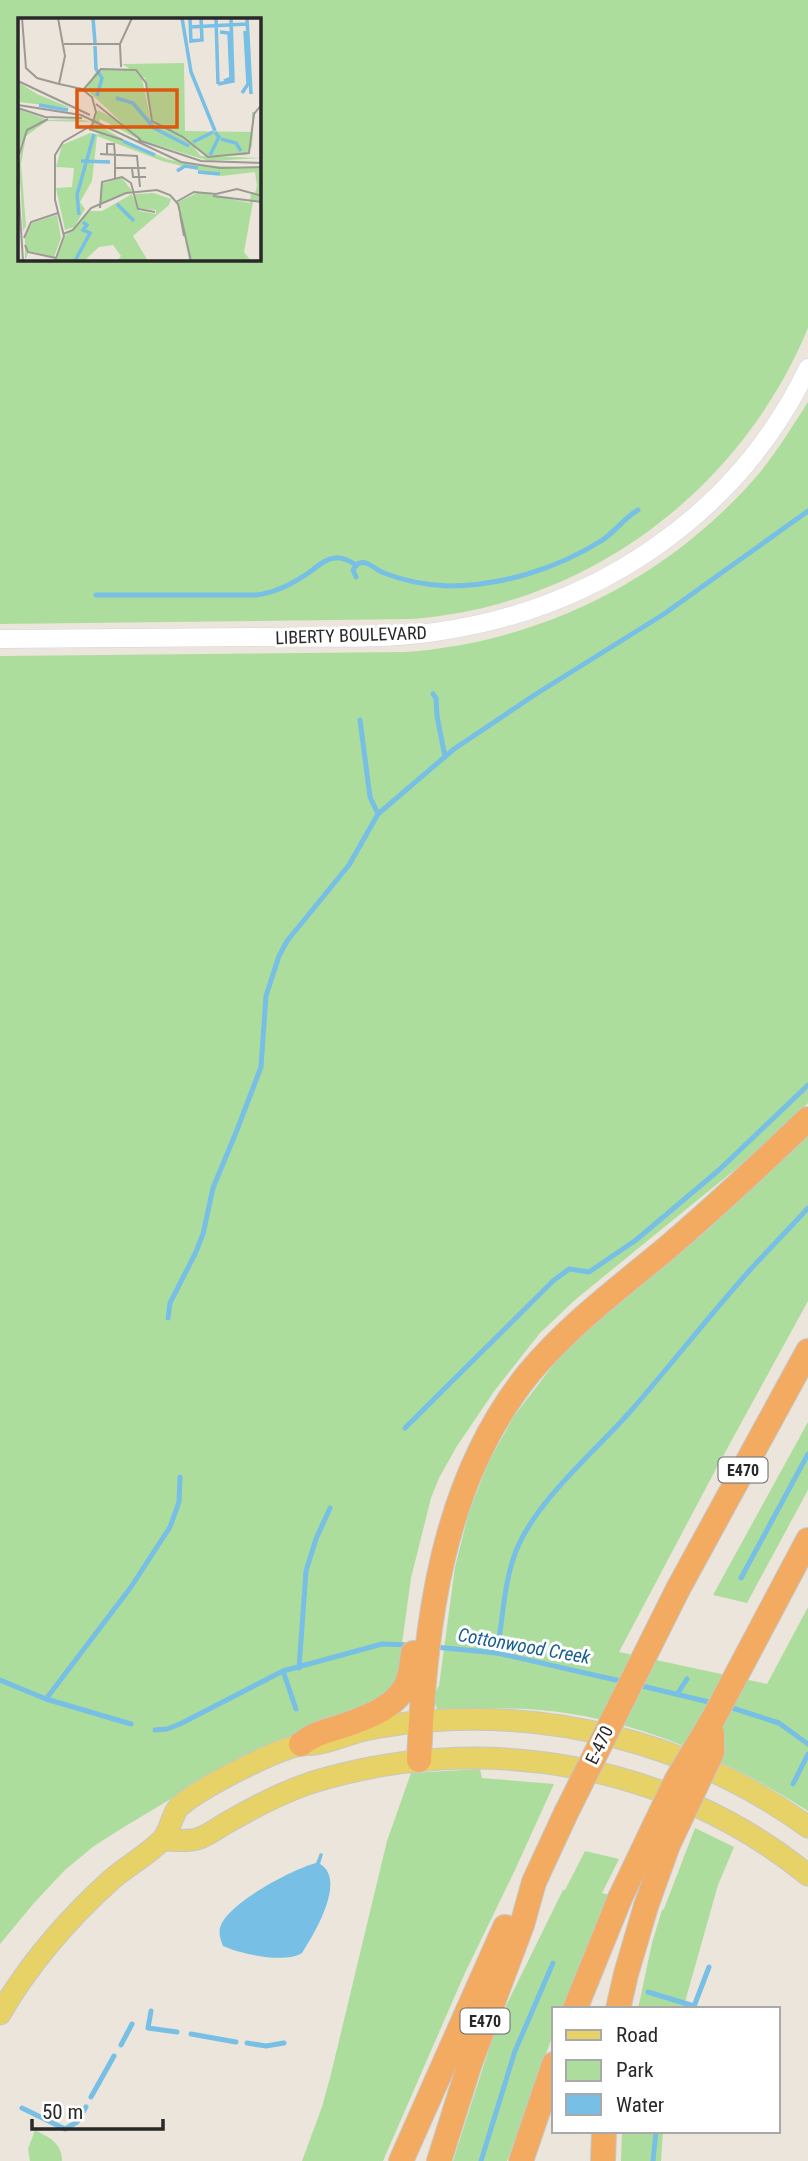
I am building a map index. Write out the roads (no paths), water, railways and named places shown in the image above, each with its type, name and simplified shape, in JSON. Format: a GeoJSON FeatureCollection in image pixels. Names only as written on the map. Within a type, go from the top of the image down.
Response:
{"type":"FeatureCollection","features":[{"type":"Feature","properties":{"kind":"highway"},"geometry":{"type":"LineString","coordinates":[[419,1760],[421,1721],[416,1682],[430,1590],[474,1464],[513,1395],[554,1346],[583,1317],[700,1220],[808,1119]]}},
{"type":"Feature","properties":{"kind":"highway","name":"E-470"},"geometry":{"type":"LineString","coordinates":[[439,2161],[470,2063],[522,1925],[534,1882],[596,1751],[678,1589],[808,1351]]}},
{"type":"Feature","properties":{"kind":"highway"},"geometry":{"type":"LineString","coordinates":[[576,2007],[620,1898],[676,1781],[712,1721],[808,1540]]}},
{"type":"Feature","properties":{"kind":"highway"},"geometry":{"type":"LineString","coordinates":[[301,1744],[311,1735],[359,1720],[380,1710],[416,1682]]}},
{"type":"Feature","properties":{"kind":"highway"},"geometry":{"type":"LineString","coordinates":[[618,2007],[646,1906],[668,1845],[712,1752],[712,1721]]}},
{"type":"Feature","properties":{"kind":"highway"},"geometry":{"type":"LineString","coordinates":[[401,2161],[510,1915],[534,1882]]}},
{"type":"Feature","properties":{"kind":"highway"},"geometry":{"type":"LineString","coordinates":[[521,2161],[552,2070]]}},
{"type":"Feature","properties":{"kind":"highway"},"geometry":{"type":"LineString","coordinates":[[603,2161],[604,2133]]}},
{"type":"Feature","properties":{"kind":"main road"},"geometry":{"type":"LineString","coordinates":[[0,2014],[31,1967],[80,1910],[119,1874],[163,1840],[179,1806],[251,1765],[301,1744],[315,1744],[363,1730],[421,1721],[526,1721],[586,1730],[630,1740],[727,1777],[808,1827]]}},
{"type":"Feature","properties":{"kind":"main road"},"geometry":{"type":"LineString","coordinates":[[163,1840],[199,1839],[244,1813],[307,1784],[354,1771],[419,1760],[520,1760],[579,1767],[665,1793],[709,1812],[758,1839],[808,1875]]}},
{"type":"Feature","properties":{"kind":"street","name":"LIBERTY BOULEVARD"},"geometry":{"type":"LineString","coordinates":[[0,639],[397,636],[464,628],[540,607],[579,592],[627,566],[698,513],[725,487],[759,447],[788,405],[808,368]]}},
{"type":"Feature","properties":{"kind":"water"},"geometry":{"type":"Polygon","coordinates":[[[320,1853],[323,1854],[320,1864],[327,1872],[330,1882],[329,1894],[320,1921],[302,1953],[274,1958],[251,1955],[223,1946],[220,1928],[236,1906],[278,1879],[316,1863],[320,1853]]]}},
{"type":"Feature","properties":{"kind":"waterway"},"geometry":{"type":"LineString","coordinates":[[356,577],[353,570],[358,564],[364,563],[392,576],[432,585],[468,585],[508,579],[547,568],[584,551],[606,537],[638,510]]}},
{"type":"Feature","properties":{"kind":"waterway"},"geometry":{"type":"LineString","coordinates":[[168,1318],[170,1303],[203,1234],[213,1188],[261,1067],[266,996],[279,956],[287,941],[349,865],[378,814],[454,749],[664,614],[808,511]]}},
{"type":"Feature","properties":{"kind":"waterway"},"geometry":{"type":"LineString","coordinates":[[96,595],[256,595],[289,585],[331,559],[344,559],[356,565]]}},
{"type":"Feature","properties":{"kind":"waterway"},"geometry":{"type":"LineString","coordinates":[[433,694],[436,698],[445,757]]}},
{"type":"Feature","properties":{"kind":"waterway"},"geometry":{"type":"LineString","coordinates":[[360,720],[370,797],[378,814]]}},
{"type":"Feature","properties":{"kind":"waterway"},"geometry":{"type":"LineString","coordinates":[[405,1428],[553,1281],[569,1269],[589,1272],[636,1240],[719,1170],[808,1085]]}},
{"type":"Feature","properties":{"kind":"waterway"},"geometry":{"type":"LineString","coordinates":[[497,1653],[507,1583],[514,1556],[529,1526],[555,1492],[629,1413],[734,1288],[808,1208]]}},
{"type":"Feature","properties":{"kind":"waterway"},"geometry":{"type":"LineString","coordinates":[[741,1578],[808,1454]]}},
{"type":"Feature","properties":{"kind":"waterway"},"geometry":{"type":"LineString","coordinates":[[46,1699],[131,1587],[170,1527],[179,1502],[180,1477]]}},
{"type":"Feature","properties":{"kind":"waterway"},"geometry":{"type":"LineString","coordinates":[[299,1668],[306,1571],[330,1508]]}},
{"type":"Feature","properties":{"kind":"waterway","name":"Cottonwood Creek"},"geometry":{"type":"LineString","coordinates":[[155,1730],[180,1724],[283,1671],[382,1644],[411,1645]]}},
{"type":"Feature","properties":{"kind":"waterway","name":"Cottonwood Creek"},"geometry":{"type":"LineString","coordinates":[[435,1647],[497,1653],[625,1682]]}},
{"type":"Feature","properties":{"kind":"waterway"},"geometry":{"type":"LineString","coordinates":[[283,1671],[296,1709]]}},
{"type":"Feature","properties":{"kind":"waterway"},"geometry":{"type":"LineString","coordinates":[[678,1693],[687,1679]]}},
{"type":"Feature","properties":{"kind":"waterway","name":"Cottonwood Creek"},"geometry":{"type":"LineString","coordinates":[[0,1680],[46,1699],[131,1724]]}},
{"type":"Feature","properties":{"kind":"waterway","name":"Cottonwood Creek"},"geometry":{"type":"LineString","coordinates":[[638,1685],[713,1703]]}},
{"type":"Feature","properties":{"kind":"waterway","name":"Cottonwood Creek"},"geometry":{"type":"LineString","coordinates":[[726,1706],[779,1723],[808,1744]]}},
{"type":"Feature","properties":{"kind":"waterway"},"geometry":{"type":"LineString","coordinates":[[793,1784],[808,1754]]}},
{"type":"Feature","properties":{"kind":"waterway"},"geometry":{"type":"LineString","coordinates":[[481,2161],[515,2051],[553,1963]]}},
{"type":"Feature","properties":{"kind":"waterway"},"geometry":{"type":"LineString","coordinates":[[694,2007],[709,1967]]}},
{"type":"Feature","properties":{"kind":"waterway"},"geometry":{"type":"LineString","coordinates":[[648,1992],[694,2006]]}},
{"type":"Feature","properties":{"kind":"waterway"},"geometry":{"type":"LineString","coordinates":[[151,2011],[148,2028],[177,2032]]}},
{"type":"Feature","properties":{"kind":"waterway"},"geometry":{"type":"LineString","coordinates":[[121,2045],[132,2024]]}},
{"type":"Feature","properties":{"kind":"waterway"},"geometry":{"type":"LineString","coordinates":[[191,2034],[236,2042]]}},
{"type":"Feature","properties":{"kind":"waterway"},"geometry":{"type":"LineString","coordinates":[[247,2043],[266,2046],[284,2043]]}},
{"type":"Feature","properties":{"kind":"waterway"},"geometry":{"type":"LineString","coordinates":[[91,2097],[114,2056]]}},
{"type":"Feature","properties":{"kind":"waterway"},"geometry":{"type":"LineString","coordinates":[[22,2108],[65,2129],[77,2122],[86,2107]]}},
{"type":"Feature","properties":{"kind":"waterway"},"geometry":{"type":"LineString","coordinates":[[653,2161],[656,2133]]}}]}
